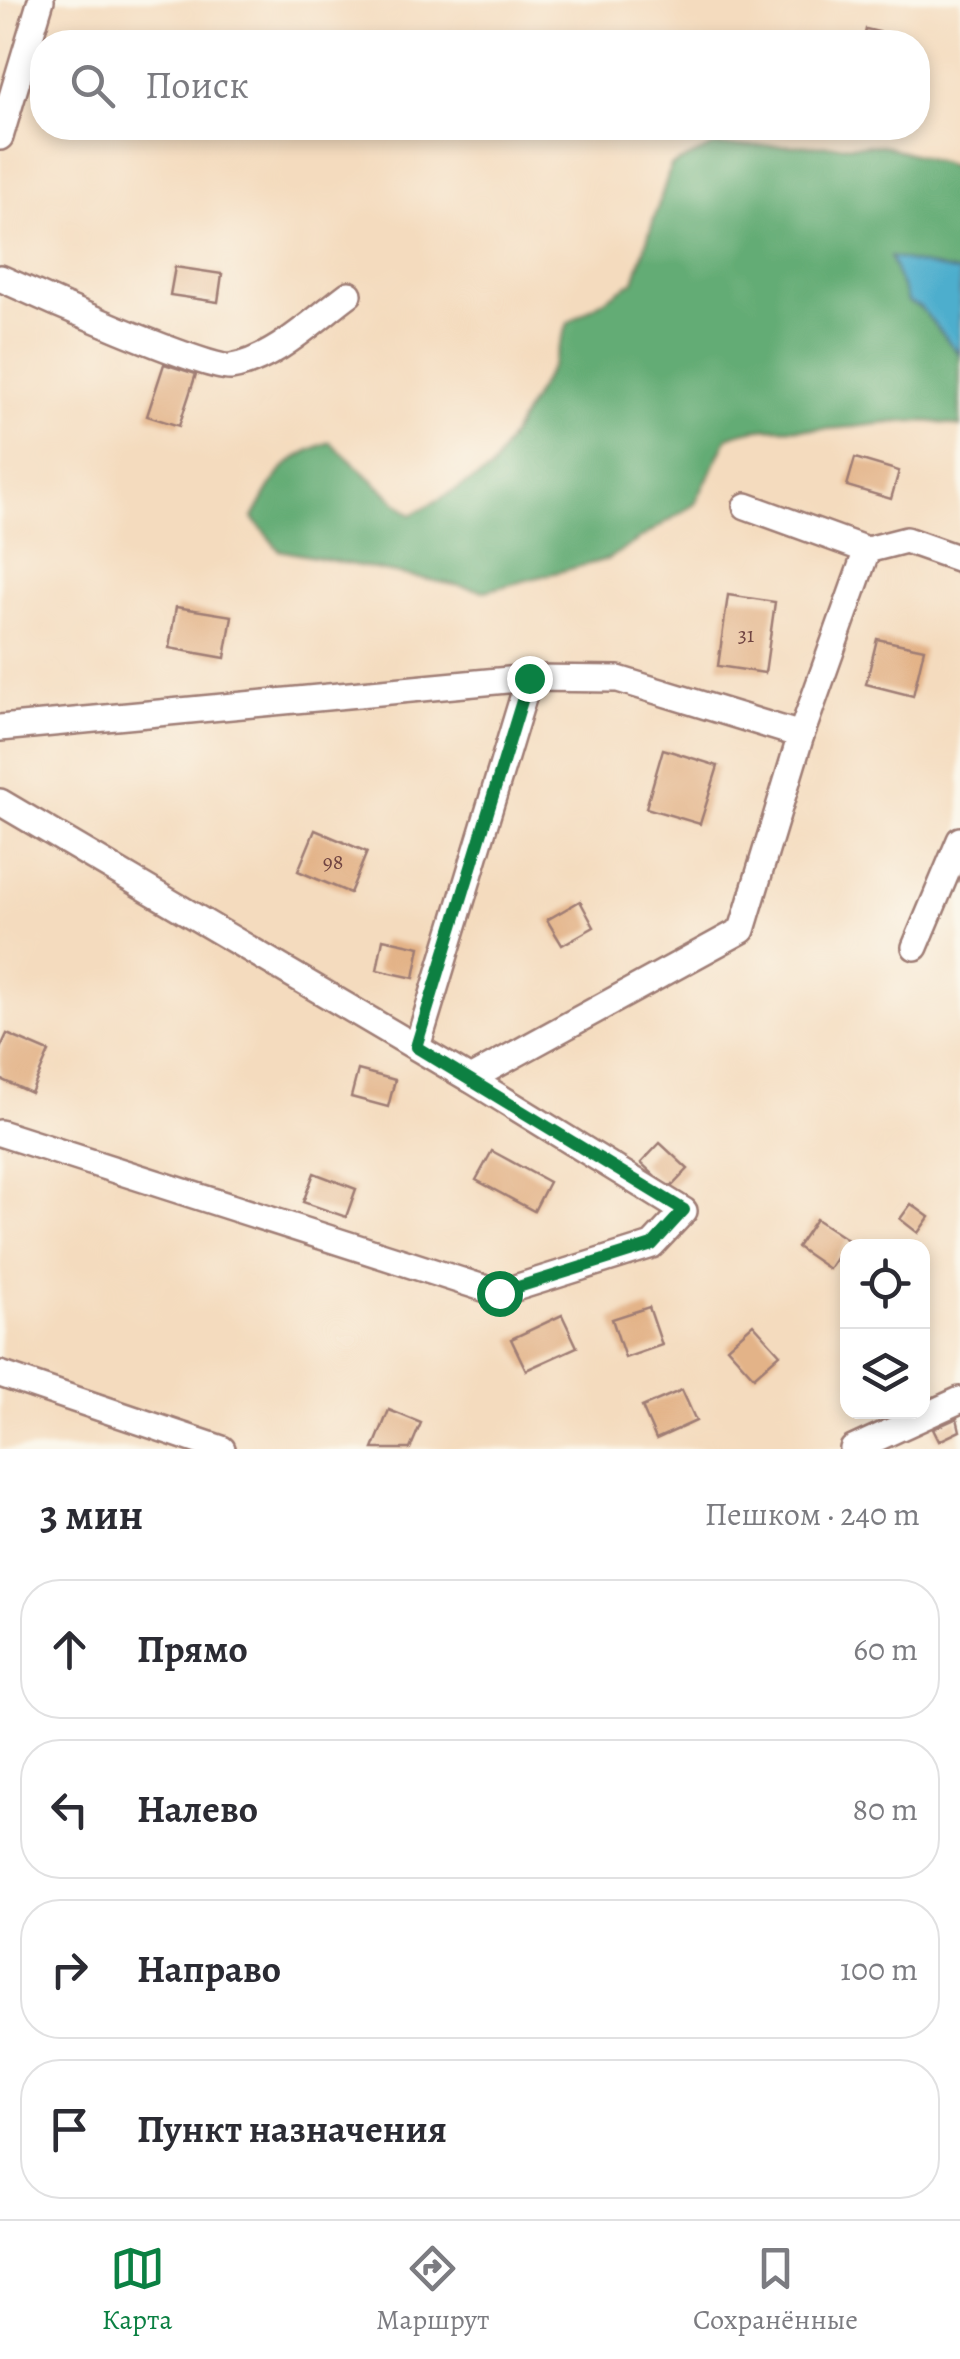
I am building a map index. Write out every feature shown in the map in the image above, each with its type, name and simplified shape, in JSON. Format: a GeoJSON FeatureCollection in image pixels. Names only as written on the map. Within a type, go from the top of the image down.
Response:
{"type":"FeatureCollection","features":[{"type":"Feature","properties":{"kind":"street"},"geometry":{"type":"LineString","coordinates":[[32,30],[41,0]]}},
{"type":"Feature","properties":{"kind":"street"},"geometry":{"type":"LineString","coordinates":[[0,137],[30,37]]}},
{"type":"Feature","properties":{"kind":"street"},"geometry":{"type":"LineString","coordinates":[[0,278],[94,319],[228,368],[262,356],[349,294]]}},
{"type":"Feature","properties":{"kind":"street"},"geometry":{"type":"LineString","coordinates":[[746,506],[867,550],[906,540],[960,559]]}},
{"type":"Feature","properties":{"kind":"street"},"geometry":{"type":"LineString","coordinates":[[470,1078],[742,930],[800,735],[867,550]]}},
{"type":"Feature","properties":{"kind":"street"},"geometry":{"type":"LineString","coordinates":[[0,728],[529,678],[618,679],[800,735]]}},
{"type":"Feature","properties":{"kind":"street"},"geometry":{"type":"LineString","coordinates":[[416,1047],[529,678]]}},
{"type":"Feature","properties":{"kind":"street"},"geometry":{"type":"LineString","coordinates":[[0,802],[470,1078],[684,1210],[652,1245],[499,1293],[0,1132]]}},
{"type":"Feature","properties":{"kind":"street"},"geometry":{"type":"LineString","coordinates":[[915,947],[960,840]]}},
{"type":"Feature","properties":{"kind":"street"},"geometry":{"type":"LineString","coordinates":[[0,1374],[222,1449]]}},
{"type":"Feature","properties":{"kind":"street"},"geometry":{"type":"LineString","coordinates":[[853,1449],[960,1400]]}},
{"type":"Feature","properties":{"kind":"green space"},"geometry":{"type":"Polygon","coordinates":[[[882,145],[960,168],[960,273],[891,258],[920,307],[960,355],[960,427],[911,421],[828,429],[765,429],[728,437],[695,504],[608,559],[485,591],[279,550],[253,518],[290,462],[330,442],[411,515],[491,470],[553,364],[568,323],[634,281],[671,166],[713,146],[882,145]]]}},
{"type":"Feature","properties":{"kind":"water"},"geometry":{"type":"Polygon","coordinates":[[[890,257],[960,273],[960,355],[920,307],[908,302],[890,257]]]}},
{"type":"Feature","properties":{"kind":"building"},"geometry":{"type":"Polygon","coordinates":[[[175,267],[222,274],[218,302],[170,295],[175,267]]]}},
{"type":"Feature","properties":{"kind":"building"},"geometry":{"type":"Polygon","coordinates":[[[164,364],[196,374],[179,426],[147,416],[164,364]]]}},
{"type":"Feature","properties":{"kind":"building"},"geometry":{"type":"Polygon","coordinates":[[[855,458],[899,471],[891,499],[847,486],[855,458]]]}},
{"type":"Feature","properties":{"kind":"building"},"geometry":{"type":"Polygon","coordinates":[[[728,595],[775,602],[765,673],[718,666],[728,595]]]}},
{"type":"Feature","properties":{"kind":"building"},"geometry":{"type":"Polygon","coordinates":[[[176,607],[232,616],[225,658],[169,648],[176,607]]]}},
{"type":"Feature","properties":{"kind":"building"},"geometry":{"type":"Polygon","coordinates":[[[877,639],[924,649],[913,696],[866,684],[877,639]]]}},
{"type":"Feature","properties":{"kind":"building"},"geometry":{"type":"Polygon","coordinates":[[[663,749],[718,766],[700,824],[646,808],[663,749]]]}},
{"type":"Feature","properties":{"kind":"building"},"geometry":{"type":"Polygon","coordinates":[[[315,830],[367,852],[350,893],[298,871],[315,830]]]}},
{"type":"Feature","properties":{"kind":"building"},"geometry":{"type":"Polygon","coordinates":[[[580,901],[594,927],[562,945],[547,920],[580,901]]]}},
{"type":"Feature","properties":{"kind":"building"},"geometry":{"type":"Polygon","coordinates":[[[383,939],[420,947],[414,978],[377,970],[383,939]]]}},
{"type":"Feature","properties":{"kind":"building"},"geometry":{"type":"Polygon","coordinates":[[[7,1034],[49,1052],[31,1093],[0,1079],[0,1049],[7,1034]]]}},
{"type":"Feature","properties":{"kind":"building"},"geometry":{"type":"Polygon","coordinates":[[[358,1070],[395,1080],[388,1107],[351,1097],[358,1070]]]}},
{"type":"Feature","properties":{"kind":"building"},"geometry":{"type":"Polygon","coordinates":[[[660,1143],[688,1169],[669,1189],[641,1163],[660,1143]]]}},
{"type":"Feature","properties":{"kind":"building"},"geometry":{"type":"Polygon","coordinates":[[[492,1151],[549,1182],[534,1211],[476,1180],[492,1151]]]}},
{"type":"Feature","properties":{"kind":"building"},"geometry":{"type":"Polygon","coordinates":[[[314,1173],[356,1189],[346,1217],[303,1202],[314,1173]]]}},
{"type":"Feature","properties":{"kind":"building"},"geometry":{"type":"Polygon","coordinates":[[[911,1204],[929,1217],[918,1233],[900,1219],[911,1204]]]}},
{"type":"Feature","properties":{"kind":"building"},"geometry":{"type":"Polygon","coordinates":[[[816,1219],[846,1239],[840,1239],[840,1252],[829,1269],[797,1247],[816,1219]]]}},
{"type":"Feature","properties":{"kind":"building"},"geometry":{"type":"Polygon","coordinates":[[[649,1307],[662,1345],[625,1358],[612,1319],[649,1307]]]}},
{"type":"Feature","properties":{"kind":"building"},"geometry":{"type":"Polygon","coordinates":[[[562,1315],[577,1347],[526,1370],[511,1339],[562,1315]]]}},
{"type":"Feature","properties":{"kind":"building"},"geometry":{"type":"Polygon","coordinates":[[[753,1324],[780,1354],[754,1377],[727,1347],[753,1324]]]}},
{"type":"Feature","properties":{"kind":"building"},"geometry":{"type":"Polygon","coordinates":[[[682,1390],[696,1421],[656,1439],[642,1407],[682,1390]]]}},
{"type":"Feature","properties":{"kind":"building"},"geometry":{"type":"Polygon","coordinates":[[[389,1410],[421,1423],[410,1449],[373,1449],[389,1410]]]}},
{"type":"Feature","properties":{"kind":"building"},"geometry":{"type":"Polygon","coordinates":[[[957,1418],[960,1431],[939,1441],[933,1429],[957,1418]]]}},
{"type":"Feature","properties":{"kind":"route"},"geometry":{"type":"LineString","coordinates":[[499,1293],[652,1245],[684,1210],[416,1047],[529,678]]}}]}
